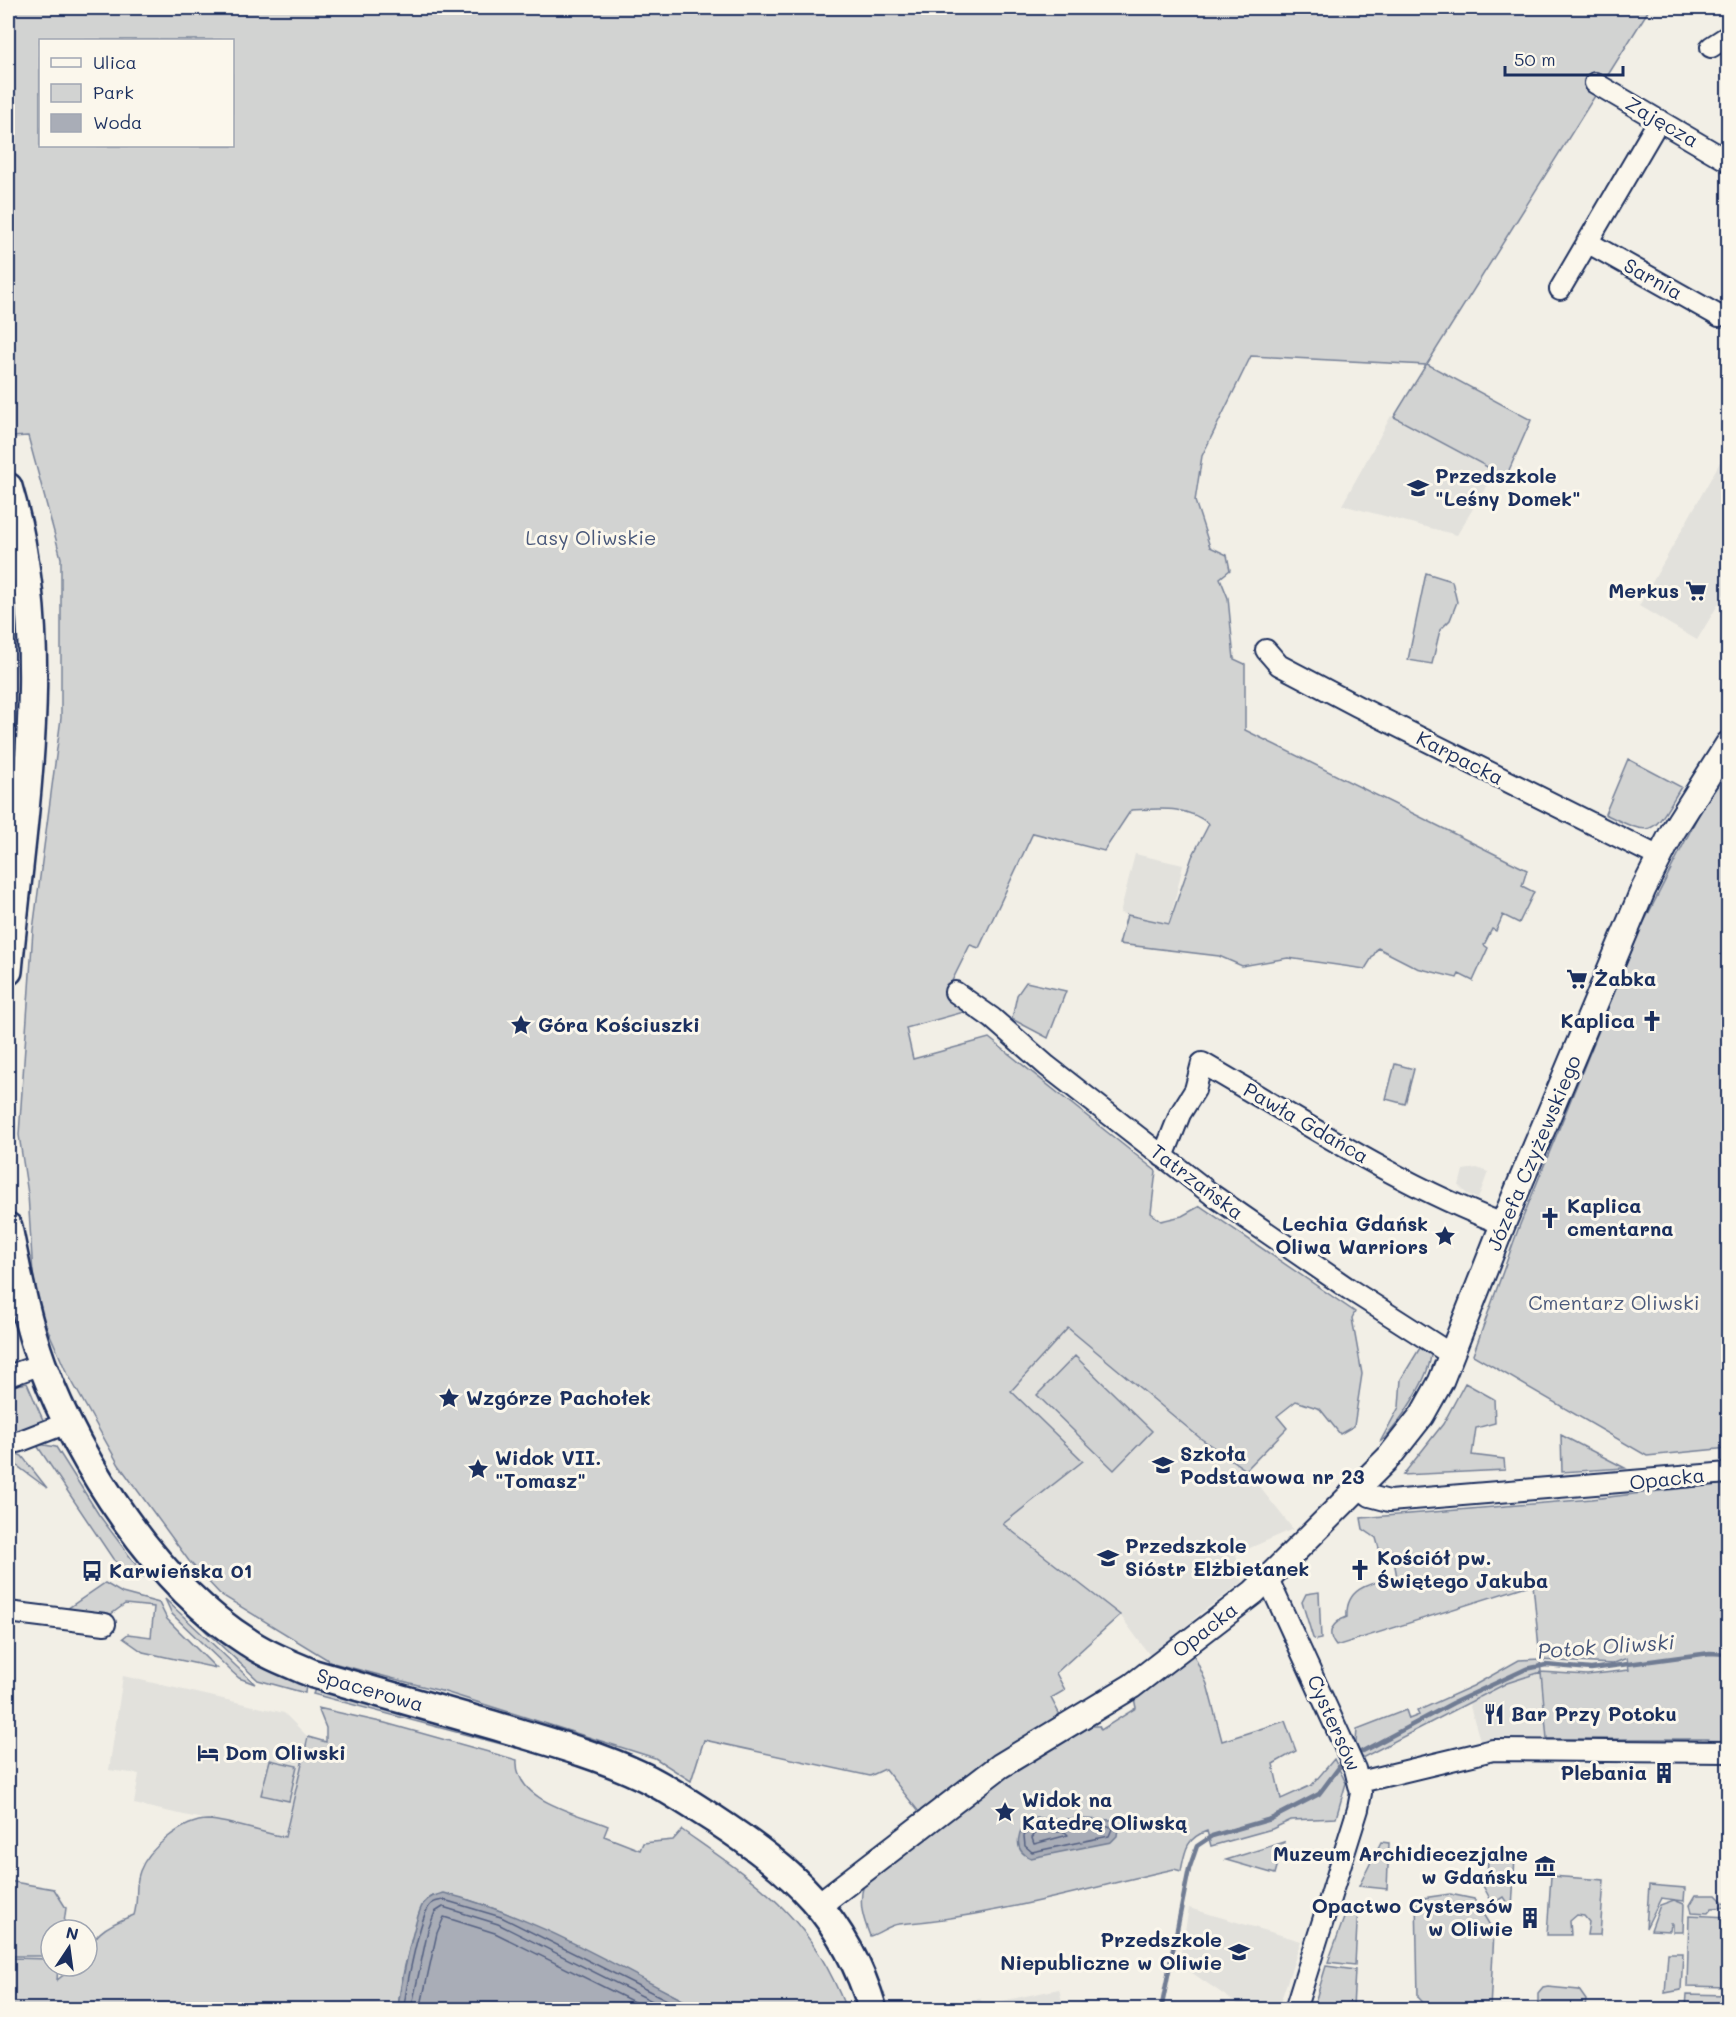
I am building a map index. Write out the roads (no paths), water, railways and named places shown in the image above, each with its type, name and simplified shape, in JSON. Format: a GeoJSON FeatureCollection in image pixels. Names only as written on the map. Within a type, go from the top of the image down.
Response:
{"type":"FeatureCollection","features":[{"type":"Feature","properties":{"kind":"main road"},"geometry":{"type":"LineString","coordinates":[[8,487],[25,554],[31,602],[33,670],[32,719],[8,971]]}},
{"type":"Feature","properties":{"kind":"main road","name":"Spacerowa"},"geometry":{"type":"LineString","coordinates":[[8,1227],[29,1324],[42,1364],[67,1423],[93,1468],[146,1547],[181,1586],[221,1624],[248,1642],[314,1674],[553,1743],[640,1775],[744,1839],[800,1884],[820,1904],[847,1944],[861,1974],[873,2010]]}},
{"type":"Feature","properties":{"kind":"street"},"geometry":{"type":"LineString","coordinates":[[1711,47],[1728,36]]}},
{"type":"Feature","properties":{"kind":"street","name":"Zajęcza"},"geometry":{"type":"LineString","coordinates":[[1596,83],[1728,161]]}},
{"type":"Feature","properties":{"kind":"street"},"geometry":{"type":"LineString","coordinates":[[1560,289],[1659,120]]}},
{"type":"Feature","properties":{"kind":"street","name":"Sarnia"},"geometry":{"type":"LineString","coordinates":[[1587,242],[1719,316]]}},
{"type":"Feature","properties":{"kind":"street","name":"Karpacka"},"geometry":{"type":"LineString","coordinates":[[1266,650],[1279,665],[1659,857]]}},
{"type":"Feature","properties":{"kind":"street","name":"Józefa Czyżewskiego"},"geometry":{"type":"LineString","coordinates":[[1360,1488],[1389,1457],[1422,1415],[1452,1355],[1503,1224],[1659,857],[1728,744]]}},
{"type":"Feature","properties":{"kind":"street","name":"Tatrzańska"},"geometry":{"type":"LineString","coordinates":[[955,992],[992,1018],[1047,1066],[1163,1157],[1340,1283],[1452,1355]]}},
{"type":"Feature","properties":{"kind":"street","name":"Pawła Gdańca"},"geometry":{"type":"LineString","coordinates":[[1163,1157],[1180,1114],[1195,1090],[1202,1063],[1404,1181],[1451,1204],[1503,1224]]}},
{"type":"Feature","properties":{"kind":"street"},"geometry":{"type":"LineString","coordinates":[[8,1376],[42,1364]]}},
{"type":"Feature","properties":{"kind":"street"},"geometry":{"type":"LineString","coordinates":[[8,1441],[18,1442],[67,1423]]}},
{"type":"Feature","properties":{"kind":"street","name":"Opacka"},"geometry":{"type":"LineString","coordinates":[[820,1904],[1000,1766],[1132,1686],[1268,1579],[1360,1488],[1370,1496],[1389,1501],[1728,1473]]}},
{"type":"Feature","properties":{"kind":"street","name":"Cystersów"},"geometry":{"type":"LineString","coordinates":[[1268,1579],[1360,1782],[1358,1809],[1295,2010]]}},
{"type":"Feature","properties":{"kind":"street"},"geometry":{"type":"LineString","coordinates":[[8,1612],[105,1624]]}},
{"type":"Feature","properties":{"kind":"street"},"geometry":{"type":"LineString","coordinates":[[1360,1782],[1493,1750],[1727,1752]]}},
{"type":"Feature","properties":{"kind":"street"},"geometry":{"type":"LineString","coordinates":[[800,1884],[846,1883]]}},
{"type":"Feature","properties":{"kind":"water"},"geometry":{"type":"Polygon","coordinates":[[[1030,1818],[1113,1820],[1118,1828],[1117,1836],[1111,1842],[1031,1858],[1025,1855],[1019,1845],[1022,1828],[1030,1818]]]}},
{"type":"Feature","properties":{"kind":"water"},"geometry":{"type":"Polygon","coordinates":[[[444,1893],[511,1915],[543,1929],[700,2009],[398,2009],[408,1955],[420,1911],[427,1900],[444,1893]]]}},
{"type":"Feature","properties":{"kind":"waterway","name":"Potok Oliwski"},"geometry":{"type":"LineString","coordinates":[[1361,1752],[1453,1703],[1526,1669],[1546,1665],[1591,1669],[1710,1653],[1728,1654]]}},
{"type":"Feature","properties":{"kind":"waterway","name":"Potok Oliwski"},"geometry":{"type":"LineString","coordinates":[[1161,2010],[1189,1869],[1197,1846],[1212,1836],[1271,1819],[1319,1794],[1340,1766]]}},
{"type":"Feature","properties":{"kind":"place","name":"Przedszkole \"Leśny Domek\""},"geometry":{"type":"Point","coordinates":[1418,488]}},
{"type":"Feature","properties":{"kind":"place","name":"Merkus"},"geometry":{"type":"Point","coordinates":[1696,591]}},
{"type":"Feature","properties":{"kind":"place","name":"Żabka"},"geometry":{"type":"Point","coordinates":[1577,979]}},
{"type":"Feature","properties":{"kind":"place","name":"Kaplica"},"geometry":{"type":"Point","coordinates":[1652,1021]}},
{"type":"Feature","properties":{"kind":"place","name":"Góra Kościuszki"},"geometry":{"type":"Point","coordinates":[521,1025]}},
{"type":"Feature","properties":{"kind":"place","name":"Kaplica cmentarna"},"geometry":{"type":"Point","coordinates":[1550,1218]}},
{"type":"Feature","properties":{"kind":"place","name":"Lechia Gdańsk Oliwa Warriors"},"geometry":{"type":"Point","coordinates":[1445,1236]}},
{"type":"Feature","properties":{"kind":"place","name":"Wzgórze Pachołek"},"geometry":{"type":"Point","coordinates":[449,1398]}},
{"type":"Feature","properties":{"kind":"place","name":"Szkoła Podstawowa nr 23"},"geometry":{"type":"Point","coordinates":[1163,1465]}},
{"type":"Feature","properties":{"kind":"place","name":"Widok VII. \"Tomasz\""},"geometry":{"type":"Point","coordinates":[478,1469]}},
{"type":"Feature","properties":{"kind":"place","name":"Przedszkole Sióstr Elżbietanek"},"geometry":{"type":"Point","coordinates":[1108,1558]}},
{"type":"Feature","properties":{"kind":"place","name":"Kościół pw. Świętego Jakuba"},"geometry":{"type":"Point","coordinates":[1360,1570]}},
{"type":"Feature","properties":{"kind":"place","name":"Karwieńska 01"},"geometry":{"type":"Point","coordinates":[92,1571]}},
{"type":"Feature","properties":{"kind":"place","name":"Bar Przy Potoku"},"geometry":{"type":"Point","coordinates":[1494,1714]}},
{"type":"Feature","properties":{"kind":"place","name":"Dom Oliwski"},"geometry":{"type":"Point","coordinates":[208,1753]}},
{"type":"Feature","properties":{"kind":"place","name":"Plebania"},"geometry":{"type":"Point","coordinates":[1664,1773]}},
{"type":"Feature","properties":{"kind":"place","name":"Widok na Katedrę Oliwską"},"geometry":{"type":"Point","coordinates":[1005,1812]}},
{"type":"Feature","properties":{"kind":"place","name":"Muzeum Archidiecezjalne w Gdańsku"},"geometry":{"type":"Point","coordinates":[1545,1866]}},
{"type":"Feature","properties":{"kind":"place","name":"Opactwo Cystersów w Oliwie"},"geometry":{"type":"Point","coordinates":[1530,1918]}},
{"type":"Feature","properties":{"kind":"place","name":"Przedszkole Niepubliczne w Oliwie"},"geometry":{"type":"Point","coordinates":[1239,1952]}},
{"type":"Feature","properties":{"kind":"park label","name":"Lasy Oliwskie"},"geometry":{"type":"Point","coordinates":[591,538]}},
{"type":"Feature","properties":{"kind":"park label","name":"Cmentarz Oliwski"},"geometry":{"type":"Point","coordinates":[1614,1303]}}]}
